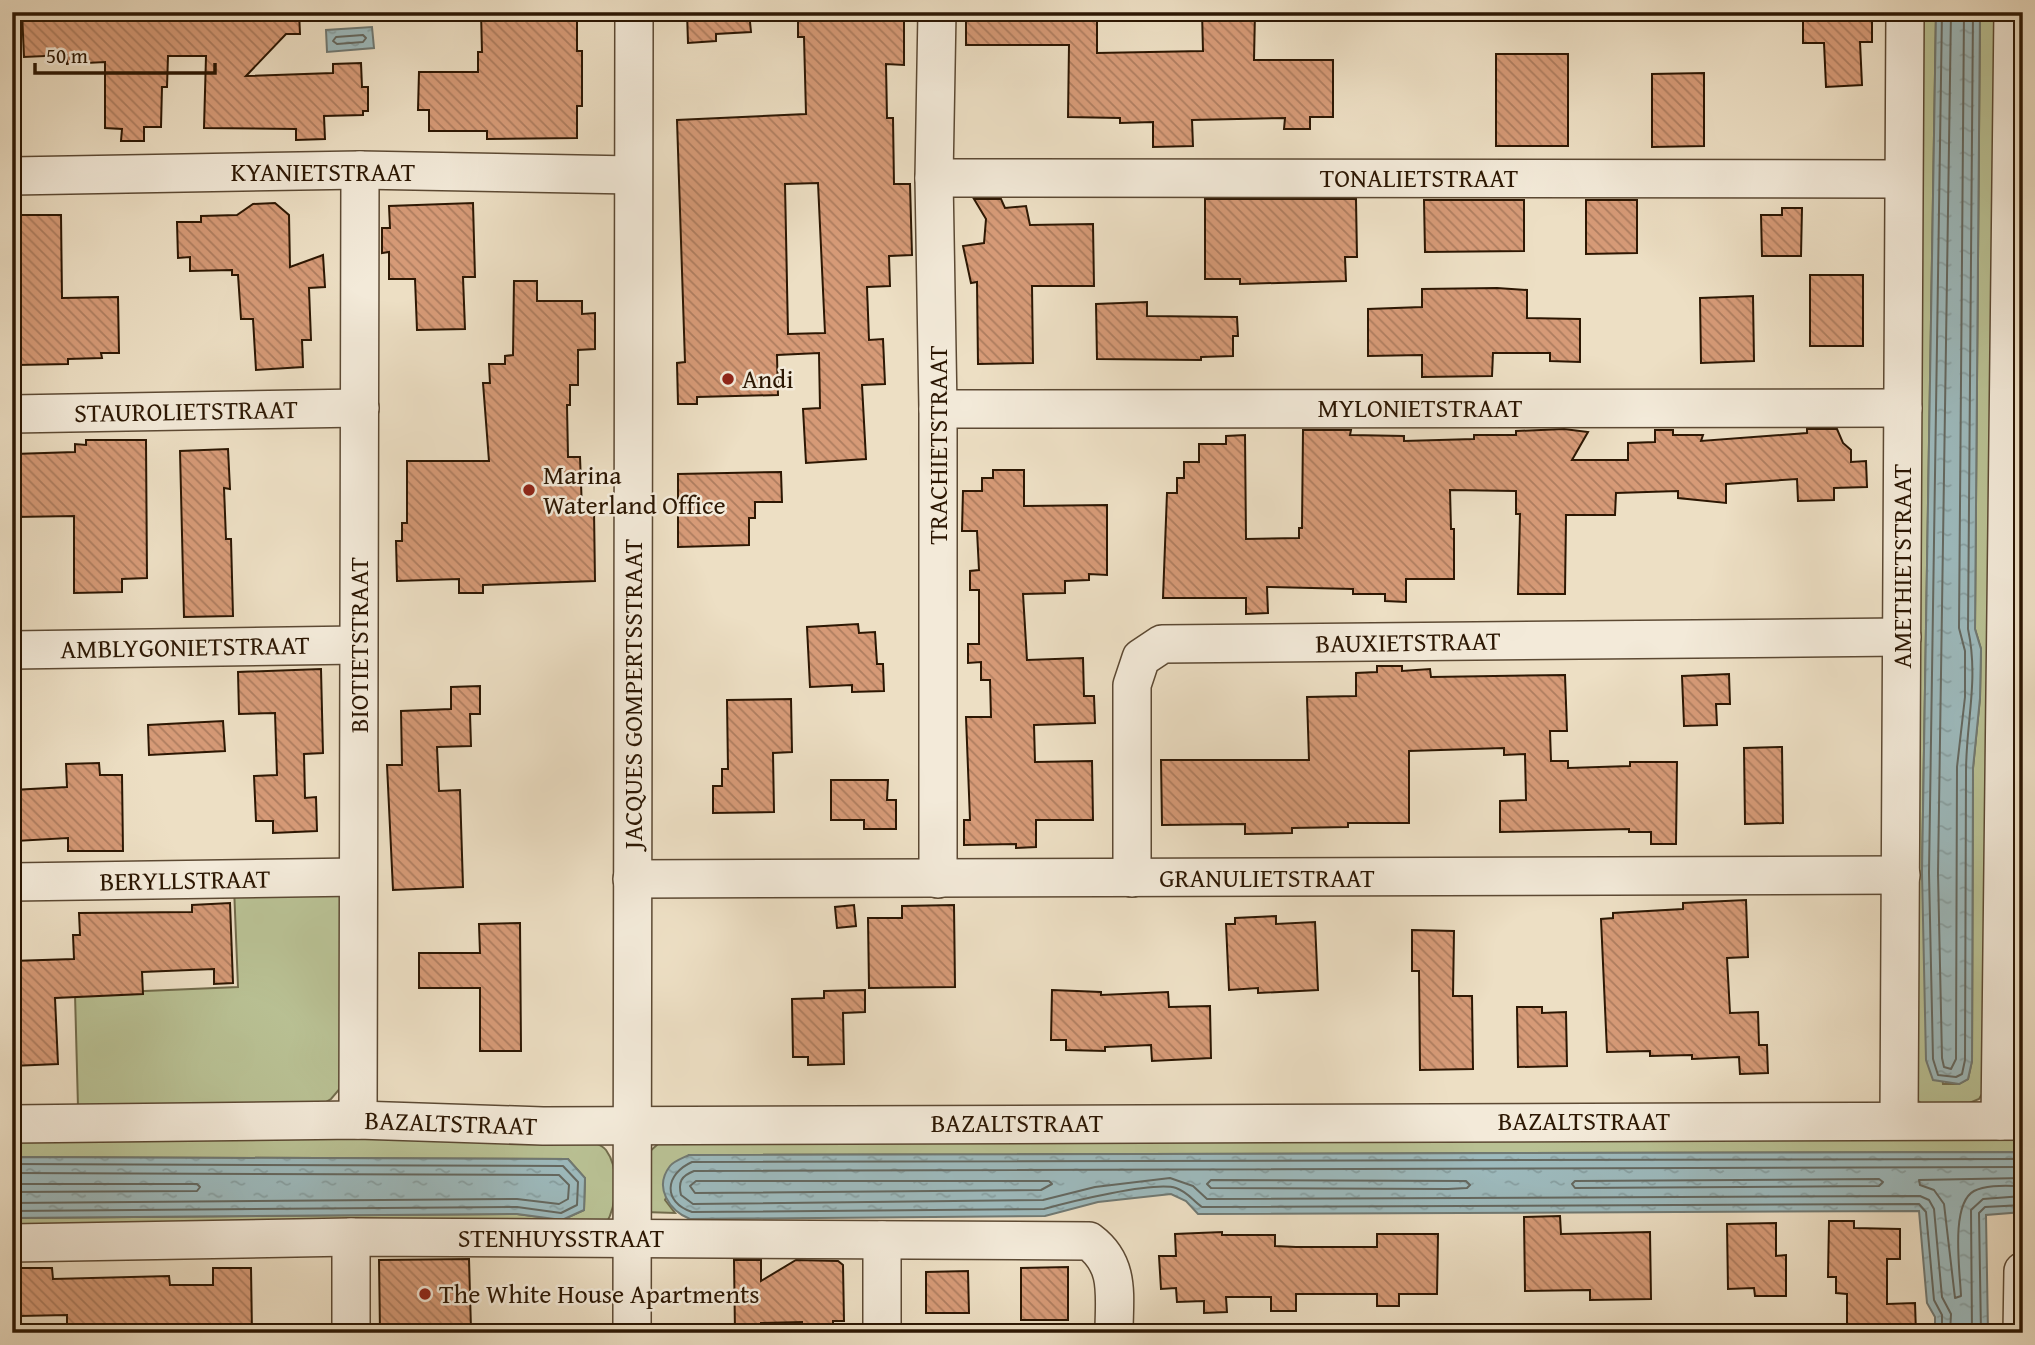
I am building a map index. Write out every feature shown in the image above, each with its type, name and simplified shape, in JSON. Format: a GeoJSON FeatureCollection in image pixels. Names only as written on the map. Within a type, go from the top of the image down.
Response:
{"type":"FeatureCollection","features":[{"type":"Feature","properties":{"kind":"street","name":"JACQUES GOMPERTSSTRAAT"},"geometry":{"type":"LineString","coordinates":[[632,1333],[634,12]]}},
{"type":"Feature","properties":{"kind":"street","name":"TRACHIETSTRAAT"},"geometry":{"type":"LineString","coordinates":[[937,12],[934,178],[938,409],[938,879]]}},
{"type":"Feature","properties":{"kind":"street","name":"AMETHIETSTRAAT"},"geometry":{"type":"LineString","coordinates":[[1899,1120],[1905,12]]}},
{"type":"Feature","properties":{"kind":"street"},"geometry":{"type":"LineString","coordinates":[[2012,1121],[2017,171],[2013,12]]}},
{"type":"Feature","properties":{"kind":"street","name":"KYANIETSTRAAT"},"geometry":{"type":"LineString","coordinates":[[12,176],[360,170],[633,176]]}},
{"type":"Feature","properties":{"kind":"street","name":"BIOTIETSTRAAT"},"geometry":{"type":"LineString","coordinates":[[358,1120],[360,170]]}},
{"type":"Feature","properties":{"kind":"street","name":"TONALIETSTRAAT"},"geometry":{"type":"LineString","coordinates":[[934,178],[1903,179]]}},
{"type":"Feature","properties":{"kind":"street","name":"STAUROLIETSTRAAT"},"geometry":{"type":"LineString","coordinates":[[12,414],[360,408]]}},
{"type":"Feature","properties":{"kind":"street","name":"MYLONIETSTRAAT"},"geometry":{"type":"LineString","coordinates":[[938,409],[1903,408]]}},
{"type":"Feature","properties":{"kind":"street","name":"BAUXIETSTRAAT"},"geometry":{"type":"LineString","coordinates":[[1132,878],[1132,685],[1140,658],[1162,644],[1902,637]]}},
{"type":"Feature","properties":{"kind":"street","name":"AMBLYGONIETSTRAAT"},"geometry":{"type":"LineString","coordinates":[[12,650],[358,645]]}},
{"type":"Feature","properties":{"kind":"street","name":"GRANULIETSTRAAT"},"geometry":{"type":"LineString","coordinates":[[632,879],[1901,875]]}},
{"type":"Feature","properties":{"kind":"street","name":"BERYLLSTRAAT"},"geometry":{"type":"LineString","coordinates":[[12,882],[358,877]]}},
{"type":"Feature","properties":{"kind":"street","name":"BAZALTSTRAAT"},"geometry":{"type":"LineString","coordinates":[[12,1125],[358,1120],[632,1125],[2012,1121]]}},
{"type":"Feature","properties":{"kind":"street"},"geometry":{"type":"LineString","coordinates":[[351,1237],[351,1333]]}},
{"type":"Feature","properties":{"kind":"street","name":"STENHUYSSTRAAT"},"geometry":{"type":"LineString","coordinates":[[12,1243],[351,1237],[1089,1241],[1105,1252],[1113,1271],[1114,1333]]}},
{"type":"Feature","properties":{"kind":"street"},"geometry":{"type":"LineString","coordinates":[[882,1240],[882,1333]]}},
{"type":"Feature","properties":{"kind":"street"},"geometry":{"type":"LineString","coordinates":[[2022,1333],[2023,1271]]}},
{"type":"Feature","properties":{"kind":"green space"},"geometry":{"type":"Polygon","coordinates":[[[1917,12],[1936,12],[1922,873],[1943,1084],[1959,1084],[1968,1079],[1972,1061],[1973,768],[1980,698],[1981,649],[1975,629],[1980,12],[1998,12],[1988,1084],[1979,1099],[1967,1104],[1922,1104],[1909,1094],[1917,12]]]}},
{"type":"Feature","properties":{"kind":"green space"},"geometry":{"type":"Polygon","coordinates":[[[234,887],[341,895],[343,1085],[331,1099],[317,1107],[78,1107],[75,994],[238,987],[234,887]]]}},
{"type":"Feature","properties":{"kind":"green space"},"geometry":{"type":"Polygon","coordinates":[[[2023,1132],[2023,1152],[689,1155],[665,1200],[675,1213],[644,1212],[647,1154],[659,1143],[2023,1132]]]}},
{"type":"Feature","properties":{"kind":"green space"},"geometry":{"type":"Polygon","coordinates":[[[12,1137],[587,1139],[604,1148],[610,1158],[615,1177],[615,1197],[606,1224],[12,1233],[12,1218],[517,1214],[562,1220],[584,1210],[585,1178],[568,1159],[12,1157],[12,1137]]]}},
{"type":"Feature","properties":{"kind":"water"},"geometry":{"type":"Polygon","coordinates":[[[1936,12],[1980,12],[1975,629],[1981,649],[1980,698],[1973,768],[1972,1061],[1968,1079],[1959,1084],[1933,1080],[1926,1060],[1922,873],[1936,12]]]}},
{"type":"Feature","properties":{"kind":"water"},"geometry":{"type":"Polygon","coordinates":[[[372,27],[374,48],[327,52],[326,30],[372,27]]]}},
{"type":"Feature","properties":{"kind":"water"},"geometry":{"type":"Polygon","coordinates":[[[2023,1152],[2023,1212],[1986,1215],[1988,1333],[1935,1333],[1935,1317],[1927,1303],[1919,1211],[1198,1214],[1186,1201],[1171,1194],[1098,1202],[1045,1216],[690,1219],[670,1205],[663,1182],[670,1166],[689,1155],[2023,1152]]]}},
{"type":"Feature","properties":{"kind":"water"},"geometry":{"type":"Polygon","coordinates":[[[12,1157],[568,1159],[585,1178],[584,1210],[562,1220],[517,1214],[12,1218],[12,1157]]]}},
{"type":"Feature","properties":{"kind":"building"},"geometry":{"type":"Polygon","coordinates":[[[22,12],[299,12],[300,34],[286,34],[246,76],[333,73],[333,64],[361,63],[362,87],[368,87],[368,111],[363,111],[363,115],[324,116],[325,139],[296,140],[296,129],[204,128],[206,56],[168,56],[167,87],[162,87],[161,127],[144,127],[144,141],[121,141],[122,129],[105,128],[105,62],[67,64],[67,55],[24,57],[22,12]]]}},
{"type":"Feature","properties":{"kind":"building"},"geometry":{"type":"Polygon","coordinates":[[[481,12],[577,12],[577,51],[582,51],[582,106],[577,106],[577,138],[487,139],[487,131],[429,131],[429,110],[418,110],[419,72],[478,72],[478,52],[482,52],[481,12]]]}},
{"type":"Feature","properties":{"kind":"building"},"geometry":{"type":"Polygon","coordinates":[[[687,12],[749,12],[751,32],[716,34],[716,41],[688,43],[687,12]]]}},
{"type":"Feature","properties":{"kind":"building"},"geometry":{"type":"Polygon","coordinates":[[[798,12],[904,12],[904,65],[886,64],[887,118],[893,118],[894,184],[910,184],[912,255],[889,256],[890,286],[867,287],[869,340],[883,339],[885,384],[862,385],[866,459],[806,463],[803,409],[820,408],[819,353],[777,355],[778,395],[697,397],[697,404],[678,404],[677,363],[685,362],[677,120],[806,114],[804,37],[798,37],[798,12]],[[818,183],[785,184],[788,334],[825,333],[818,183]]]}},
{"type":"Feature","properties":{"kind":"building"},"geometry":{"type":"Polygon","coordinates":[[[966,12],[1097,12],[1097,53],[1203,51],[1202,12],[1255,12],[1254,60],[1333,60],[1333,117],[1310,117],[1310,129],[1284,129],[1285,118],[1192,120],[1193,146],[1153,147],[1153,122],[1120,123],[1120,118],[1068,117],[1069,45],[966,45],[966,12]]]}},
{"type":"Feature","properties":{"kind":"building"},"geometry":{"type":"Polygon","coordinates":[[[1803,12],[1872,12],[1872,42],[1860,42],[1862,85],[1826,87],[1824,43],[1803,43],[1803,12]]]}},
{"type":"Feature","properties":{"kind":"building"},"geometry":{"type":"Polygon","coordinates":[[[1496,54],[1568,54],[1568,146],[1496,146],[1496,54]]]}},
{"type":"Feature","properties":{"kind":"building"},"geometry":{"type":"Polygon","coordinates":[[[1704,73],[1704,146],[1652,147],[1652,74],[1704,73]]]}},
{"type":"Feature","properties":{"kind":"building"},"geometry":{"type":"Polygon","coordinates":[[[974,199],[1001,199],[1005,208],[1026,206],[1030,225],[1093,224],[1094,286],[1032,286],[1033,363],[978,364],[977,282],[971,283],[963,246],[984,243],[986,219],[974,199]]]}},
{"type":"Feature","properties":{"kind":"building"},"geometry":{"type":"Polygon","coordinates":[[[1205,199],[1356,199],[1357,257],[1345,257],[1346,281],[1240,284],[1240,279],[1205,279],[1205,199]]]}},
{"type":"Feature","properties":{"kind":"building"},"geometry":{"type":"Polygon","coordinates":[[[1424,200],[1524,200],[1524,251],[1425,252],[1424,200]]]}},
{"type":"Feature","properties":{"kind":"building"},"geometry":{"type":"Polygon","coordinates":[[[1586,200],[1637,200],[1637,253],[1586,254],[1586,200]]]}},
{"type":"Feature","properties":{"kind":"building"},"geometry":{"type":"Polygon","coordinates":[[[275,203],[289,215],[290,267],[323,255],[325,287],[309,288],[311,340],[302,340],[303,367],[256,370],[253,319],[241,319],[238,275],[232,275],[232,270],[190,271],[190,257],[178,258],[177,222],[201,222],[201,216],[237,215],[253,204],[275,203]]]}},
{"type":"Feature","properties":{"kind":"building"},"geometry":{"type":"Polygon","coordinates":[[[473,203],[475,277],[463,277],[465,329],[417,330],[415,279],[389,279],[389,252],[382,253],[382,228],[390,228],[389,206],[473,203]]]}},
{"type":"Feature","properties":{"kind":"building"},"geometry":{"type":"Polygon","coordinates":[[[1782,208],[1802,208],[1801,256],[1762,256],[1761,215],[1782,215],[1782,208]]]}},
{"type":"Feature","properties":{"kind":"building"},"geometry":{"type":"Polygon","coordinates":[[[16,215],[61,215],[62,298],[118,297],[119,353],[101,353],[102,358],[68,359],[68,364],[17,365],[13,276],[16,276],[16,215]]]}},
{"type":"Feature","properties":{"kind":"building"},"geometry":{"type":"Polygon","coordinates":[[[1810,275],[1863,275],[1863,346],[1810,346],[1810,275]]]}},
{"type":"Feature","properties":{"kind":"building"},"geometry":{"type":"Polygon","coordinates":[[[514,281],[537,281],[537,301],[582,301],[582,314],[595,313],[595,349],[578,350],[578,385],[570,385],[570,405],[567,405],[568,457],[580,457],[582,510],[594,510],[595,581],[483,585],[483,593],[459,593],[459,579],[397,581],[396,541],[402,541],[402,523],[407,523],[407,461],[489,461],[483,383],[490,383],[489,364],[505,364],[505,356],[513,355],[514,281]]]}},
{"type":"Feature","properties":{"kind":"building"},"geometry":{"type":"Polygon","coordinates":[[[1422,289],[1527,290],[1527,318],[1580,319],[1580,362],[1550,361],[1550,353],[1493,353],[1492,376],[1422,377],[1422,355],[1368,356],[1368,309],[1422,307],[1422,289]]]}},
{"type":"Feature","properties":{"kind":"building"},"geometry":{"type":"Polygon","coordinates":[[[1753,296],[1754,361],[1701,363],[1700,298],[1753,296]]]}},
{"type":"Feature","properties":{"kind":"building"},"geometry":{"type":"Polygon","coordinates":[[[1147,302],[1147,316],[1237,317],[1238,336],[1233,336],[1233,356],[1201,357],[1201,360],[1097,359],[1096,304],[1147,302]]]}},
{"type":"Feature","properties":{"kind":"building"},"geometry":{"type":"Polygon","coordinates":[[[1564,429],[1588,432],[1572,460],[1628,460],[1628,443],[1655,442],[1655,430],[1673,430],[1673,435],[1703,435],[1701,441],[1807,433],[1807,429],[1837,429],[1843,443],[1851,450],[1851,462],[1866,461],[1867,487],[1834,488],[1834,500],[1798,501],[1797,479],[1726,484],[1726,503],[1678,498],[1678,491],[1616,493],[1615,515],[1566,515],[1565,594],[1518,594],[1520,514],[1516,514],[1516,491],[1450,490],[1451,529],[1454,529],[1454,579],[1406,579],[1406,602],[1385,601],[1385,594],[1353,594],[1353,589],[1267,587],[1268,613],[1246,614],[1246,598],[1163,598],[1167,493],[1177,493],[1177,478],[1184,478],[1184,462],[1199,462],[1199,444],[1226,444],[1226,436],[1245,435],[1246,539],[1299,538],[1299,528],[1302,528],[1303,430],[1351,430],[1350,435],[1404,436],[1404,441],[1474,439],[1474,435],[1516,435],[1516,431],[1564,429]]]}},
{"type":"Feature","properties":{"kind":"building"},"geometry":{"type":"Polygon","coordinates":[[[86,440],[146,440],[147,578],[122,579],[122,592],[74,593],[74,516],[16,517],[14,454],[75,452],[75,444],[86,445],[86,440]]]}},
{"type":"Feature","properties":{"kind":"building"},"geometry":{"type":"Polygon","coordinates":[[[228,449],[230,489],[224,488],[226,539],[231,539],[233,616],[184,617],[180,451],[228,449]]]}},
{"type":"Feature","properties":{"kind":"building"},"geometry":{"type":"Polygon","coordinates":[[[993,470],[1024,470],[1024,506],[1107,505],[1107,575],[1089,574],[1089,580],[1065,581],[1065,593],[1023,594],[1027,660],[1083,658],[1084,696],[1094,696],[1095,723],[1034,725],[1035,762],[1092,761],[1093,820],[1036,820],[1036,847],[1016,848],[1016,844],[964,845],[964,820],[970,820],[966,717],[991,717],[990,680],[981,680],[981,662],[968,663],[968,644],[979,644],[979,590],[970,590],[970,571],[979,570],[977,531],[962,531],[963,491],[982,491],[982,478],[993,478],[993,470]]]}},
{"type":"Feature","properties":{"kind":"building"},"geometry":{"type":"Polygon","coordinates":[[[781,472],[782,502],[755,502],[755,518],[749,518],[749,545],[678,547],[678,474],[781,472]]]}},
{"type":"Feature","properties":{"kind":"building"},"geometry":{"type":"Polygon","coordinates":[[[858,624],[859,633],[875,632],[877,664],[883,664],[884,691],[852,692],[852,685],[810,687],[807,627],[858,624]]]}},
{"type":"Feature","properties":{"kind":"building"},"geometry":{"type":"Polygon","coordinates":[[[1377,666],[1402,666],[1402,671],[1430,669],[1431,677],[1565,675],[1567,731],[1550,731],[1551,761],[1568,761],[1568,768],[1630,766],[1630,762],[1677,762],[1676,844],[1651,844],[1651,832],[1629,832],[1629,829],[1500,832],[1500,801],[1526,800],[1525,754],[1504,755],[1504,748],[1409,751],[1409,823],[1348,823],[1348,827],[1292,828],[1292,833],[1245,834],[1245,824],[1162,825],[1161,760],[1309,760],[1307,697],[1356,696],[1356,673],[1377,672],[1377,666]]]}},
{"type":"Feature","properties":{"kind":"building"},"geometry":{"type":"Polygon","coordinates":[[[321,669],[323,753],[304,754],[305,798],[316,797],[317,831],[273,833],[273,821],[256,821],[254,776],[277,775],[275,713],[239,714],[238,672],[321,669]]]}},
{"type":"Feature","properties":{"kind":"building"},"geometry":{"type":"Polygon","coordinates":[[[1729,674],[1730,704],[1716,704],[1717,725],[1684,726],[1682,676],[1729,674]]]}},
{"type":"Feature","properties":{"kind":"building"},"geometry":{"type":"Polygon","coordinates":[[[480,686],[480,714],[470,714],[471,746],[437,747],[439,791],[460,790],[463,887],[393,890],[387,765],[402,765],[401,711],[451,709],[451,687],[480,686]]]}},
{"type":"Feature","properties":{"kind":"building"},"geometry":{"type":"Polygon","coordinates":[[[791,699],[792,752],[773,753],[774,812],[713,813],[713,786],[722,786],[722,769],[728,769],[727,700],[791,699]]]}},
{"type":"Feature","properties":{"kind":"building"},"geometry":{"type":"Polygon","coordinates":[[[223,721],[225,751],[149,755],[148,725],[223,721]]]}},
{"type":"Feature","properties":{"kind":"building"},"geometry":{"type":"Polygon","coordinates":[[[1782,747],[1783,823],[1745,824],[1744,748],[1782,747]]]}},
{"type":"Feature","properties":{"kind":"building"},"geometry":{"type":"Polygon","coordinates":[[[99,763],[100,775],[122,775],[123,851],[68,851],[68,838],[16,841],[13,790],[67,787],[66,764],[99,763]]]}},
{"type":"Feature","properties":{"kind":"building"},"geometry":{"type":"Polygon","coordinates":[[[831,780],[888,780],[887,800],[896,800],[896,829],[864,829],[864,820],[831,820],[831,780]]]}},
{"type":"Feature","properties":{"kind":"building"},"geometry":{"type":"Polygon","coordinates":[[[1746,900],[1748,957],[1727,958],[1730,1013],[1758,1012],[1759,1045],[1767,1045],[1768,1073],[1740,1074],[1739,1057],[1692,1059],[1692,1055],[1650,1056],[1650,1051],[1607,1052],[1601,919],[1613,918],[1613,913],[1683,909],[1683,903],[1746,900]]]}},
{"type":"Feature","properties":{"kind":"building"},"geometry":{"type":"Polygon","coordinates":[[[230,903],[233,983],[214,984],[214,969],[142,972],[143,994],[55,998],[58,1064],[12,1066],[12,961],[74,959],[73,935],[80,935],[79,913],[192,912],[192,905],[230,903]]]}},
{"type":"Feature","properties":{"kind":"building"},"geometry":{"type":"Polygon","coordinates":[[[854,905],[856,926],[837,928],[835,907],[854,905]]]}},
{"type":"Feature","properties":{"kind":"building"},"geometry":{"type":"Polygon","coordinates":[[[954,905],[955,987],[869,988],[868,918],[902,918],[902,906],[954,905]]]}},
{"type":"Feature","properties":{"kind":"building"},"geometry":{"type":"Polygon","coordinates":[[[1276,916],[1276,924],[1315,922],[1318,990],[1258,993],[1258,988],[1229,990],[1226,924],[1235,924],[1235,918],[1276,916]]]}},
{"type":"Feature","properties":{"kind":"building"},"geometry":{"type":"Polygon","coordinates":[[[520,923],[521,1051],[480,1051],[480,988],[419,988],[419,953],[480,953],[479,924],[520,923]]]}},
{"type":"Feature","properties":{"kind":"building"},"geometry":{"type":"Polygon","coordinates":[[[1412,930],[1454,931],[1453,996],[1472,996],[1473,1069],[1420,1070],[1419,971],[1412,971],[1412,930]]]}},
{"type":"Feature","properties":{"kind":"building"},"geometry":{"type":"Polygon","coordinates":[[[865,990],[865,1012],[843,1013],[844,1064],[808,1065],[808,1057],[793,1057],[792,999],[824,998],[824,991],[865,990]]]}},
{"type":"Feature","properties":{"kind":"building"},"geometry":{"type":"Polygon","coordinates":[[[1052,990],[1101,992],[1101,995],[1168,992],[1169,1007],[1210,1006],[1211,1058],[1152,1061],[1151,1045],[1105,1047],[1105,1051],[1066,1050],[1066,1040],[1051,1040],[1052,990]]]}},
{"type":"Feature","properties":{"kind":"building"},"geometry":{"type":"Polygon","coordinates":[[[1517,1007],[1542,1007],[1542,1013],[1566,1012],[1567,1066],[1518,1067],[1517,1007]]]}},
{"type":"Feature","properties":{"kind":"building"},"geometry":{"type":"Polygon","coordinates":[[[1560,1216],[1561,1234],[1650,1232],[1651,1299],[1590,1300],[1590,1290],[1525,1291],[1524,1217],[1560,1216]]]}},
{"type":"Feature","properties":{"kind":"building"},"geometry":{"type":"Polygon","coordinates":[[[1829,1221],[1854,1221],[1854,1228],[1900,1229],[1900,1259],[1887,1259],[1887,1304],[1915,1303],[1916,1333],[1847,1333],[1847,1294],[1836,1293],[1836,1277],[1828,1277],[1829,1221]]]}},
{"type":"Feature","properties":{"kind":"building"},"geometry":{"type":"Polygon","coordinates":[[[1776,1223],[1776,1256],[1786,1255],[1786,1296],[1755,1296],[1754,1288],[1728,1289],[1727,1224],[1776,1223]]]}},
{"type":"Feature","properties":{"kind":"building"},"geometry":{"type":"Polygon","coordinates":[[[1222,1232],[1222,1235],[1275,1235],[1275,1246],[1296,1247],[1377,1247],[1377,1234],[1438,1234],[1437,1294],[1399,1294],[1399,1306],[1377,1306],[1377,1294],[1296,1294],[1296,1311],[1271,1311],[1271,1297],[1226,1297],[1227,1312],[1204,1313],[1204,1301],[1177,1302],[1176,1288],[1161,1289],[1159,1256],[1176,1256],[1175,1234],[1222,1232]]]}},
{"type":"Feature","properties":{"kind":"building","name":"The White House Apartments"},"geometry":{"type":"Polygon","coordinates":[[[469,1259],[471,1329],[380,1331],[379,1260],[469,1259]]]}},
{"type":"Feature","properties":{"kind":"building"},"geometry":{"type":"Polygon","coordinates":[[[734,1260],[761,1260],[761,1281],[796,1260],[838,1261],[843,1265],[844,1321],[833,1321],[833,1333],[802,1333],[802,1322],[761,1323],[761,1333],[735,1333],[734,1260]]]}},
{"type":"Feature","properties":{"kind":"building"},"geometry":{"type":"Polygon","coordinates":[[[1068,1267],[1068,1320],[1021,1320],[1021,1268],[1068,1267]]]}},
{"type":"Feature","properties":{"kind":"building"},"geometry":{"type":"Polygon","coordinates":[[[19,1268],[52,1268],[53,1279],[169,1276],[170,1285],[213,1285],[213,1268],[251,1268],[252,1333],[67,1333],[67,1315],[20,1316],[19,1268]]]}},
{"type":"Feature","properties":{"kind":"building"},"geometry":{"type":"Polygon","coordinates":[[[968,1271],[969,1313],[926,1313],[926,1272],[968,1271]]]}},
{"type":"Feature","properties":{"kind":"place","name":"Andi"},"geometry":{"type":"Point","coordinates":[728,379]}},
{"type":"Feature","properties":{"kind":"place","name":"Marina Waterland Office"},"geometry":{"type":"Point","coordinates":[529,490]}},
{"type":"Feature","properties":{"kind":"place","name":"The White House Apartments"},"geometry":{"type":"Point","coordinates":[425,1294]}}]}
